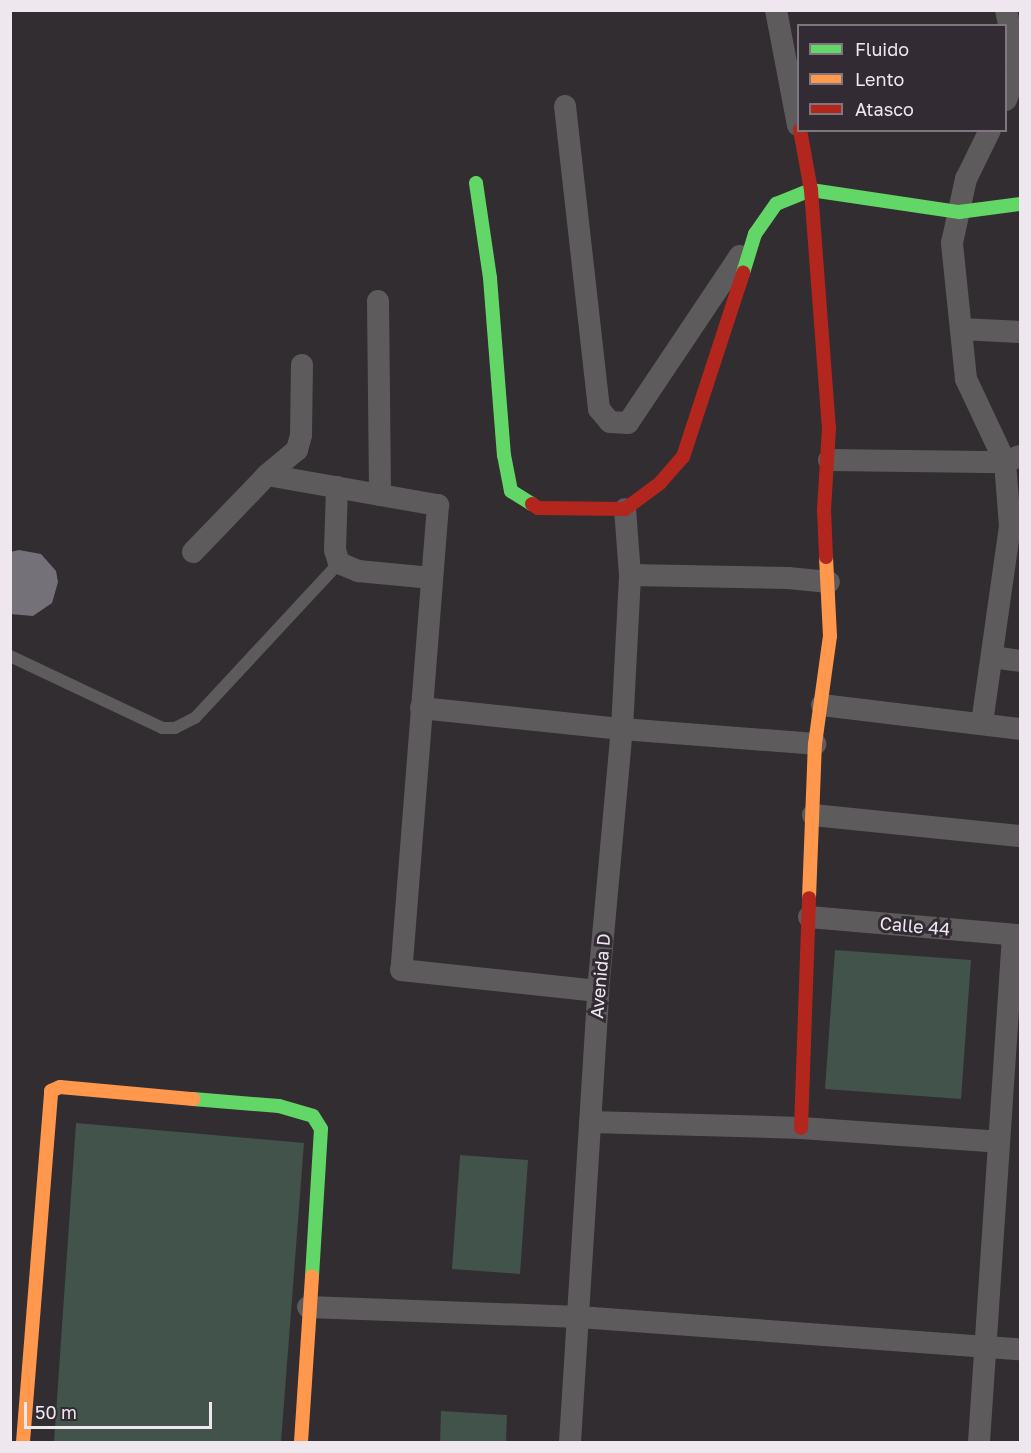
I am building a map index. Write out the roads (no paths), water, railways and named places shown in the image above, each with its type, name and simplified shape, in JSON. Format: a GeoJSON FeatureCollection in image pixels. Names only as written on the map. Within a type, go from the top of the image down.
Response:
{"type":"FeatureCollection","features":[{"type":"Feature","properties":{"kind":"street"},"geometry":{"type":"LineString","coordinates":[[776,10],[797,120]]}},
{"type":"Feature","properties":{"kind":"street"},"geometry":{"type":"LineString","coordinates":[[1006,10],[1019,68],[1007,95]]}},
{"type":"Feature","properties":{"kind":"street"},"geometry":{"type":"LineString","coordinates":[[565,106],[599,409],[610,422],[628,423],[776,204],[811,190],[959,212],[1020,204]]}},
{"type":"Feature","properties":{"kind":"street"},"geometry":{"type":"LineString","coordinates":[[800,132],[811,190],[829,460],[824,509],[830,636],[815,744],[801,1128]]}},
{"type":"Feature","properties":{"kind":"street"},"geometry":{"type":"LineString","coordinates":[[982,723],[1010,526],[1013,459],[966,379],[952,243],[966,179],[989,132]]}},
{"type":"Feature","properties":{"kind":"street"},"geometry":{"type":"LineString","coordinates":[[476,183],[490,278],[504,455],[511,491],[538,508],[625,509],[660,483],[683,457],[755,234]]}},
{"type":"Feature","properties":{"kind":"street"},"geometry":{"type":"LineString","coordinates":[[378,301],[380,495]]}},
{"type":"Feature","properties":{"kind":"street"},"geometry":{"type":"LineString","coordinates":[[960,329],[1020,332]]}},
{"type":"Feature","properties":{"kind":"street"},"geometry":{"type":"LineString","coordinates":[[193,552],[267,475],[297,450],[300,435],[302,365]]}},
{"type":"Feature","properties":{"kind":"street"},"geometry":{"type":"LineString","coordinates":[[829,460],[1013,459]]}},
{"type":"Feature","properties":{"kind":"street"},"geometry":{"type":"LineString","coordinates":[[267,475],[438,505],[402,970],[598,991]]}},
{"type":"Feature","properties":{"kind":"street"},"geometry":{"type":"LineString","coordinates":[[337,487],[335,550],[339,563],[358,571],[432,578]]}},
{"type":"Feature","properties":{"kind":"street","name":"Avenida D"},"geometry":{"type":"LineString","coordinates":[[570,1443],[598,991],[622,729],[630,575],[625,509]]}},
{"type":"Feature","properties":{"kind":"street"},"geometry":{"type":"LineString","coordinates":[[630,575],[788,578],[829,582]]}},
{"type":"Feature","properties":{"kind":"street"},"geometry":{"type":"LineString","coordinates":[[992,657],[1020,661]]}},
{"type":"Feature","properties":{"kind":"street"},"geometry":{"type":"LineString","coordinates":[[822,705],[1020,729]]}},
{"type":"Feature","properties":{"kind":"street"},"geometry":{"type":"LineString","coordinates":[[421,708],[622,729],[815,744]]}},
{"type":"Feature","properties":{"kind":"street"},"geometry":{"type":"LineString","coordinates":[[813,816],[1020,836]]}},
{"type":"Feature","properties":{"kind":"street","name":"Calle 44"},"geometry":{"type":"LineString","coordinates":[[809,917],[1017,935]]}},
{"type":"Feature","properties":{"kind":"street"},"geometry":{"type":"LineString","coordinates":[[979,1443],[999,1142],[1017,935]]}},
{"type":"Feature","properties":{"kind":"street"},"geometry":{"type":"LineString","coordinates":[[23,1443],[51,1091],[55,1088],[279,1106],[313,1116],[321,1129],[301,1443]]}},
{"type":"Feature","properties":{"kind":"street"},"geometry":{"type":"LineString","coordinates":[[590,1122],[801,1128],[999,1142]]}},
{"type":"Feature","properties":{"kind":"street"},"geometry":{"type":"LineString","coordinates":[[308,1307],[579,1317],[1020,1349]]}},
{"type":"Feature","properties":{"kind":"lane"},"geometry":{"type":"LineString","coordinates":[[10,656],[162,728],[176,728],[195,718],[339,563]]}}]}
